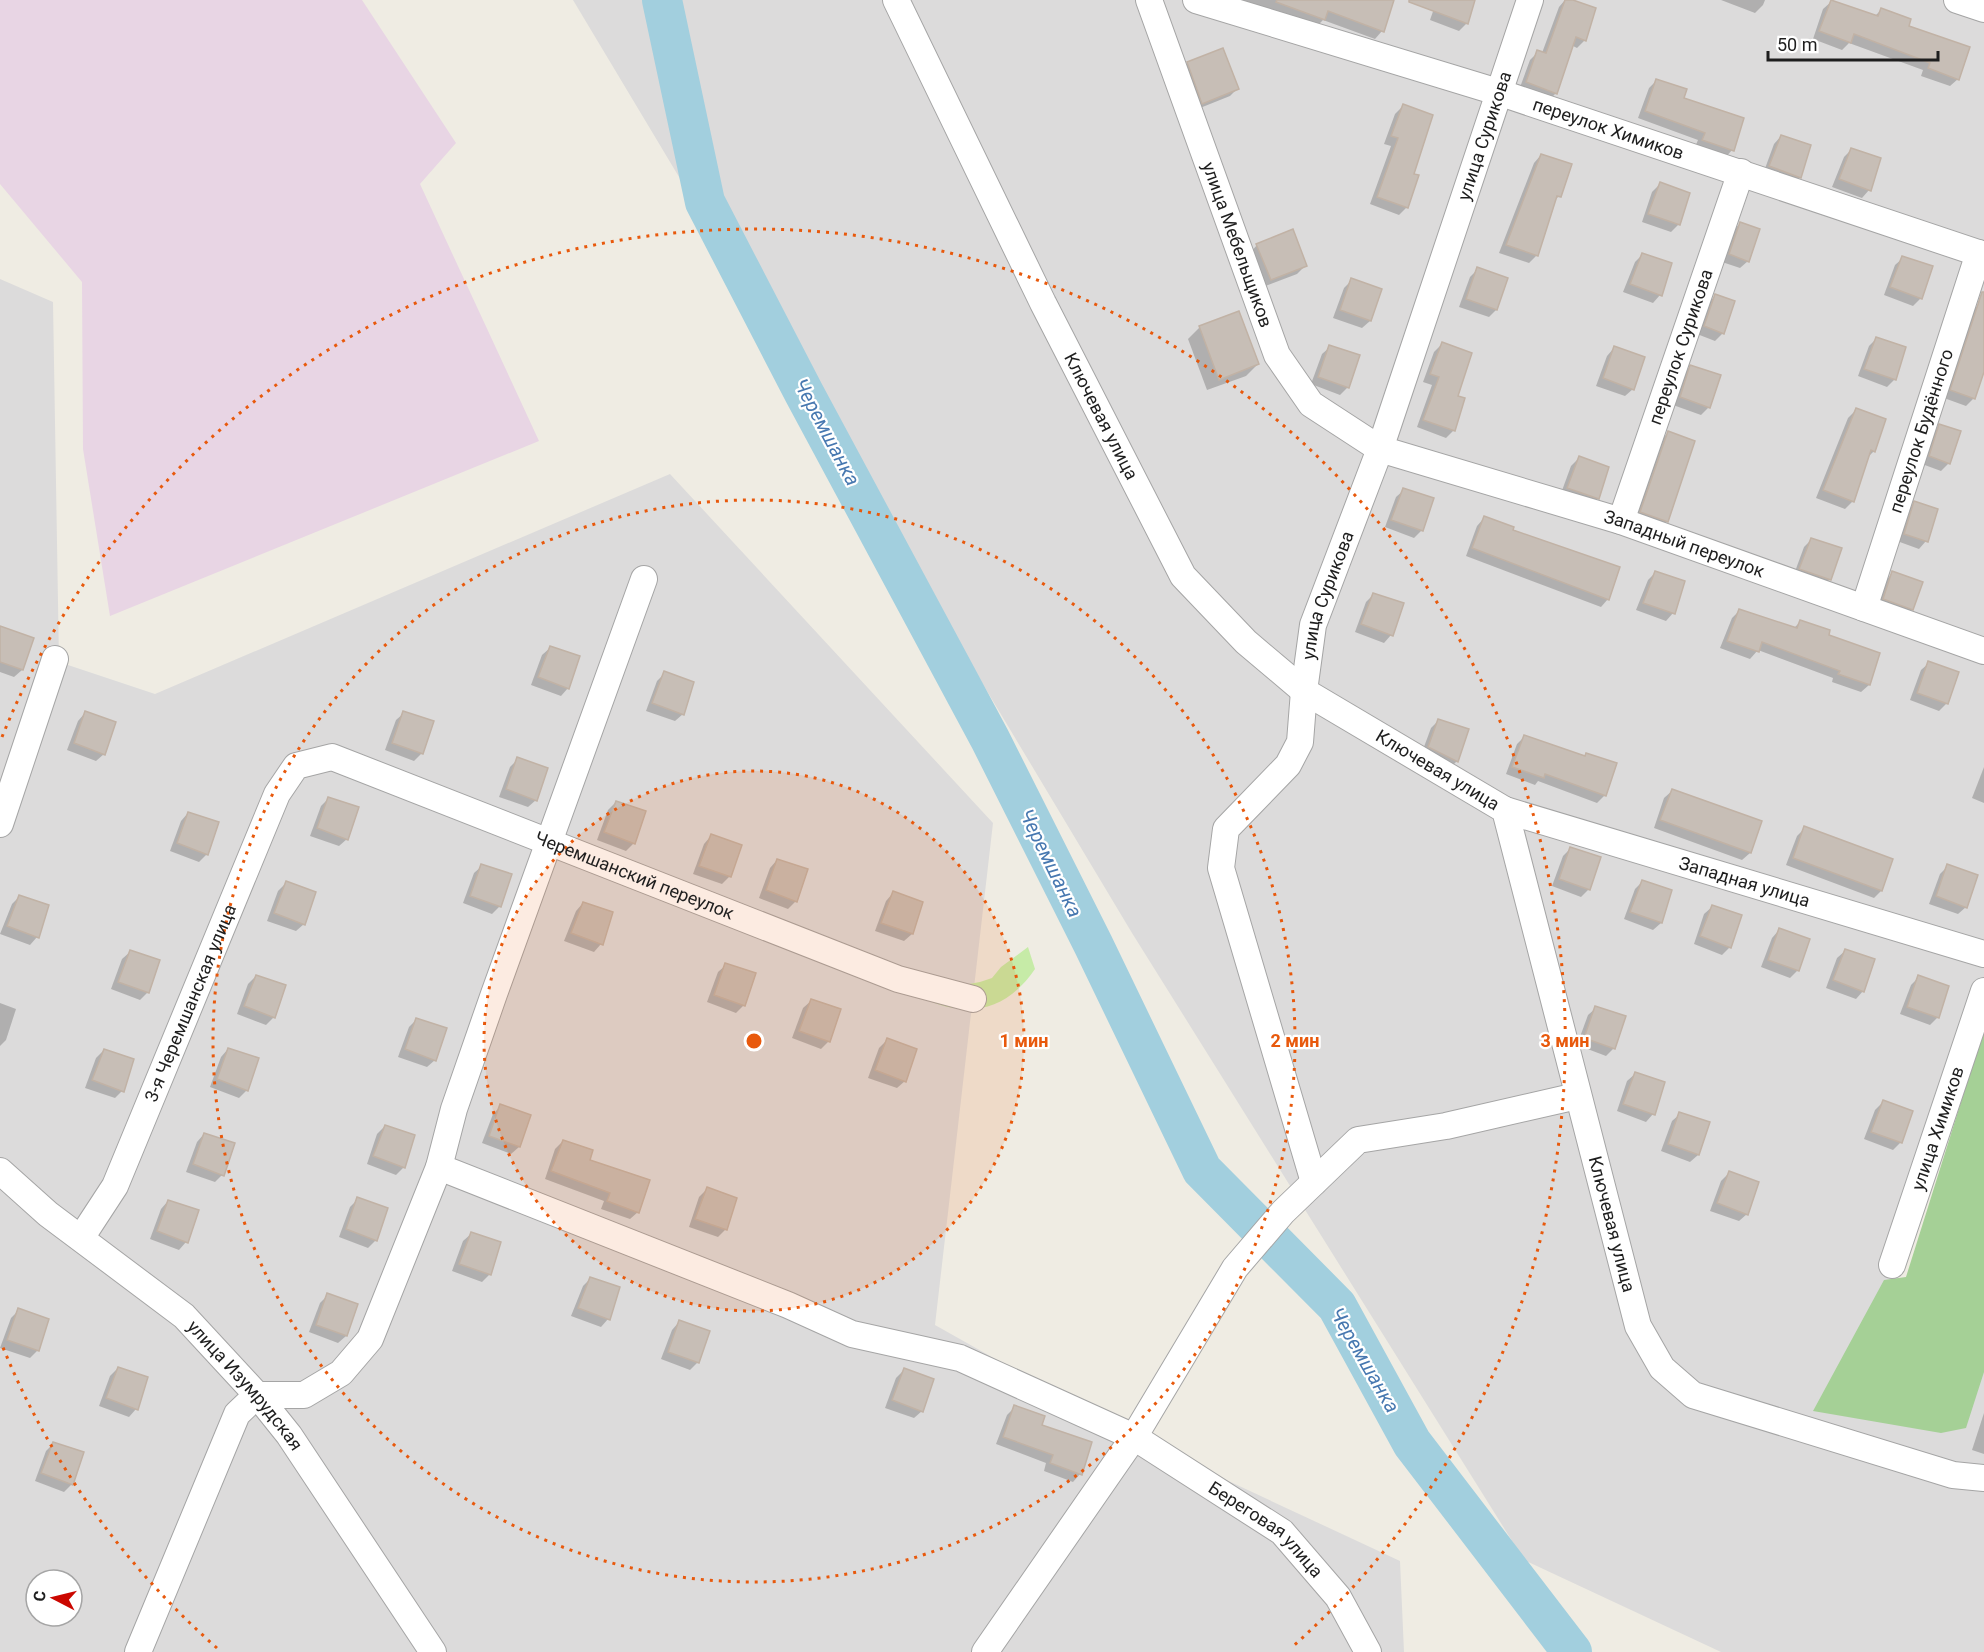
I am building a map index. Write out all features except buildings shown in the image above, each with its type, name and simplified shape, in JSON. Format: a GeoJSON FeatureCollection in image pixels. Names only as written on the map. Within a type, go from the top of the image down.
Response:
{"type":"FeatureCollection","features":[{"type":"Feature","properties":{"kind":"street","name":"Ключевая улица"},"geometry":{"type":"LineString","coordinates":[[896,0],[1043,303],[1183,576],[1246,642],[1304,691],[1505,810],[1638,1326],[1662,1368],[1693,1395],[1953,1475],[1984,1478]]}},
{"type":"Feature","properties":{"kind":"street","name":"улица Мебельщиков"},"geometry":{"type":"LineString","coordinates":[[1149,0],[1277,355],[1311,404],[1380,449]]}},
{"type":"Feature","properties":{"kind":"street","name":"переулок Химиков"},"geometry":{"type":"LineString","coordinates":[[1196,0],[1501,93],[1981,254]]}},
{"type":"Feature","properties":{"kind":"street","name":"улица Сурикова"},"geometry":{"type":"LineString","coordinates":[[1314,1182],[1221,868],[1226,830],[1288,765],[1300,742],[1313,625],[1380,449],[1501,93],[1530,0]]}},
{"type":"Feature","properties":{"kind":"street"},"geometry":{"type":"LineString","coordinates":[[1957,0],[1984,9]]}},
{"type":"Feature","properties":{"kind":"street","name":"переулок Сурикова"},"geometry":{"type":"LineString","coordinates":[[1621,521],[1741,172]]}},
{"type":"Feature","properties":{"kind":"street","name":"переулок Будённого"},"geometry":{"type":"LineString","coordinates":[[1864,608],[1981,254]]}},
{"type":"Feature","properties":{"kind":"street","name":"Западный переулок"},"geometry":{"type":"LineString","coordinates":[[1380,449],[1621,521],[1984,651]]}},
{"type":"Feature","properties":{"kind":"street"},"geometry":{"type":"LineString","coordinates":[[138,1652],[237,1413],[257,1395],[304,1395],[341,1373],[370,1339],[439,1167],[454,1109],[644,579]]}},
{"type":"Feature","properties":{"kind":"street"},"geometry":{"type":"LineString","coordinates":[[0,824],[55,659]]}},
{"type":"Feature","properties":{"kind":"street","name":"Черемшанский переулок"},"geometry":{"type":"LineString","coordinates":[[296,766],[332,757],[898,979],[973,999]]}},
{"type":"Feature","properties":{"kind":"street","name":"3-я Черемшанская улица"},"geometry":{"type":"LineString","coordinates":[[81,1238],[116,1186],[277,795],[296,766]]}},
{"type":"Feature","properties":{"kind":"street","name":"Западная улица"},"geometry":{"type":"LineString","coordinates":[[1505,810],[1984,954]]}},
{"type":"Feature","properties":{"kind":"street","name":"улица Химиков"},"geometry":{"type":"LineString","coordinates":[[1892,1265],[1984,991]]}},
{"type":"Feature","properties":{"kind":"street"},"geometry":{"type":"LineString","coordinates":[[985,1652],[1134,1437],[1235,1268],[1314,1182],[1358,1140],[1446,1126],[1577,1096]]}},
{"type":"Feature","properties":{"kind":"street","name":"Береговая улица"},"geometry":{"type":"LineString","coordinates":[[439,1167],[788,1305],[852,1334],[960,1358],[1134,1437],[1282,1532],[1338,1597],[1368,1652]]}},
{"type":"Feature","properties":{"kind":"street","name":"улица Изумрудская"},"geometry":{"type":"LineString","coordinates":[[0,1172],[48,1214],[184,1316],[257,1395],[289,1435],[433,1652]]}},
{"type":"Feature","properties":{"kind":"shaded area"},"geometry":{"type":"Polygon","coordinates":[[[0,0],[362,0],[456,143],[420,184],[539,441],[110,616],[83,449],[82,282],[0,184],[0,0]]]}},
{"type":"Feature","properties":{"kind":"shaded area"},"geometry":{"type":"Polygon","coordinates":[[[573,0],[1984,0],[1984,1034],[1895,1287],[1984,1325],[1984,1652],[1721,1652],[1524,1560],[1132,933],[573,0]]]}},
{"type":"Feature","properties":{"kind":"shaded area"},"geometry":{"type":"Polygon","coordinates":[[[0,279],[53,302],[59,662],[155,694],[670,474],[993,823],[935,1325],[1134,1437],[1400,1561],[1404,1652],[0,1652],[0,279]]]}},
{"type":"Feature","properties":{"kind":"green space"},"geometry":{"type":"Polygon","coordinates":[[[1028,947],[1035,969],[1012,994],[999,1002],[986,1007],[957,1009],[925,999],[952,987],[992,978],[1001,967],[1028,947]]]}},
{"type":"Feature","properties":{"kind":"green space"},"geometry":{"type":"Polygon","coordinates":[[[1984,1029],[1984,1372],[1966,1428],[1941,1433],[1813,1411],[1884,1280],[1906,1277],[1984,1029]]]}},
{"type":"Feature","properties":{"kind":"waterway","name":"Черемшанка"},"geometry":{"type":"LineString","coordinates":[[662,0],[705,202],[804,393],[990,739],[1093,944],[1202,1170],[1337,1306],[1412,1443],[1572,1652]]}}]}
